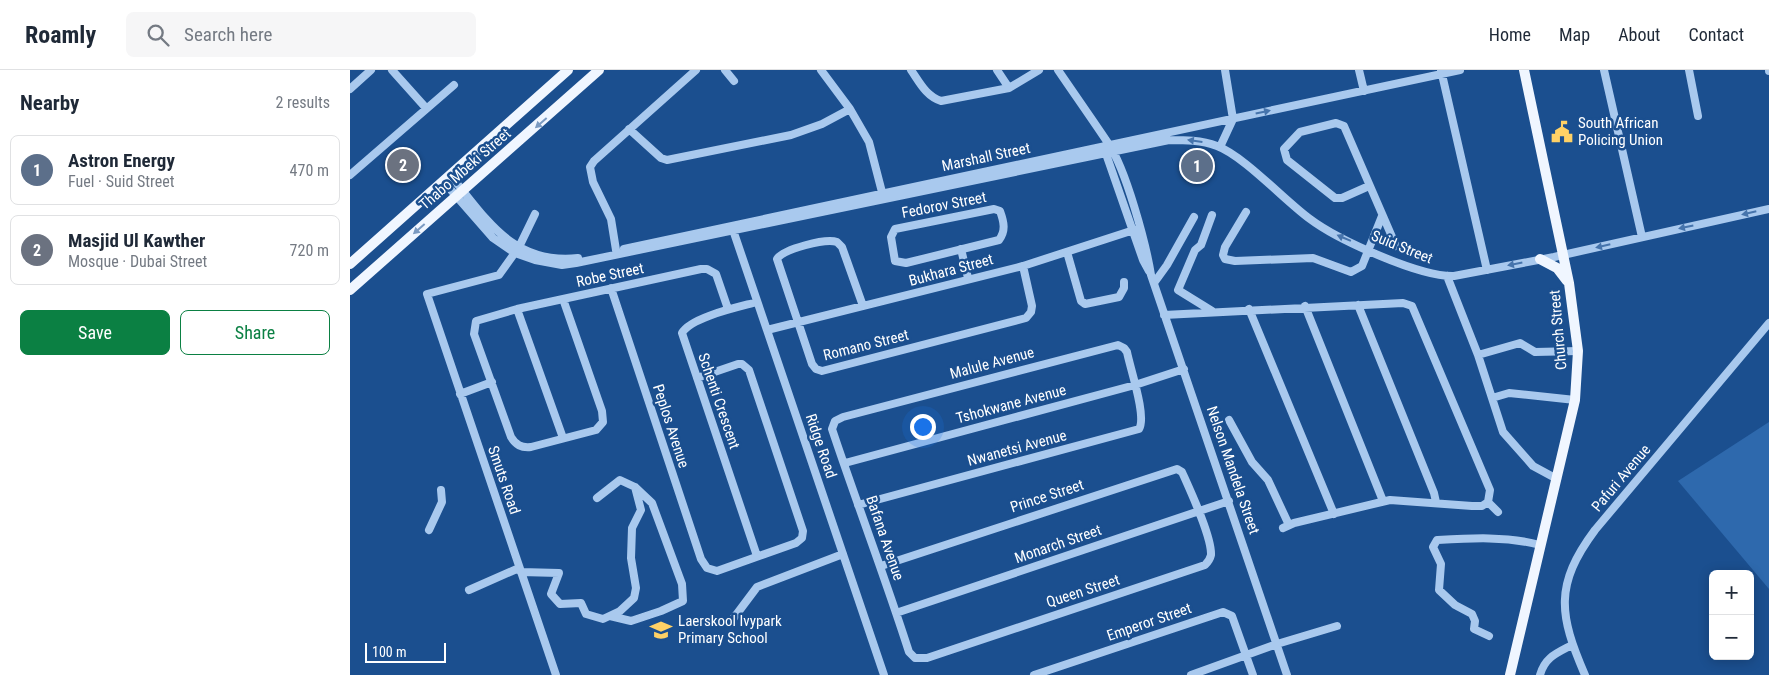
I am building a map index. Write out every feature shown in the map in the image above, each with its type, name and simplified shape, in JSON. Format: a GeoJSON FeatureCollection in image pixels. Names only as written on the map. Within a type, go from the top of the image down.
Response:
{"type":"FeatureCollection","features":[{"type":"Feature","properties":{"kind":"main road","name":"Thabo Mbeki Street"},"geometry":{"type":"LineString","coordinates":[[350,264],[568,70]]}},
{"type":"Feature","properties":{"kind":"main road","name":"Thabo Mbeki Street"},"geometry":{"type":"LineString","coordinates":[[350,290],[599,70]]}},
{"type":"Feature","properties":{"kind":"main road","name":"Church Street"},"geometry":{"type":"LineString","coordinates":[[1510,675],[1575,400],[1578,351],[1569,284],[1524,70]]}},
{"type":"Feature","properties":{"kind":"main road"},"geometry":{"type":"LineString","coordinates":[[1540,259],[1557,268],[1569,284]]}},
{"type":"Feature","properties":{"kind":"street"},"geometry":{"type":"LineString","coordinates":[[350,88],[371,70]]}},
{"type":"Feature","properties":{"kind":"street"},"geometry":{"type":"LineString","coordinates":[[392,70],[426,108]]}},
{"type":"Feature","properties":{"kind":"street"},"geometry":{"type":"LineString","coordinates":[[616,250],[611,219],[593,182],[590,167],[594,161],[696,70]]}},
{"type":"Feature","properties":{"kind":"street"},"geometry":{"type":"LineString","coordinates":[[725,70],[734,81]]}},
{"type":"Feature","properties":{"kind":"street"},"geometry":{"type":"LineString","coordinates":[[821,70],[850,109],[872,148],[883,196]]}},
{"type":"Feature","properties":{"kind":"street"},"geometry":{"type":"LineString","coordinates":[[912,70],[927,93],[932,98],[941,100],[1009,88],[1039,70]]}},
{"type":"Feature","properties":{"kind":"street"},"geometry":{"type":"LineString","coordinates":[[997,70],[1009,88]]}},
{"type":"Feature","properties":{"kind":"street","name":"Nelson Mandela Street"},"geometry":{"type":"LineString","coordinates":[[1058,70],[1103,136],[1108,149],[1127,199],[1136,229],[1142,260],[1152,279],[1184,369],[1288,675]]}},
{"type":"Feature","properties":{"kind":"street"},"geometry":{"type":"LineString","coordinates":[[1220,147],[1233,119],[1225,70]]}},
{"type":"Feature","properties":{"kind":"street"},"geometry":{"type":"LineString","coordinates":[[1359,70],[1364,91]]}},
{"type":"Feature","properties":{"kind":"street","name":"Marshall Street"},"geometry":{"type":"LineString","coordinates":[[447,179],[497,233],[517,250],[552,264],[576,264],[883,196],[1108,149],[1442,72],[1460,70]]}},
{"type":"Feature","properties":{"kind":"street"},"geometry":{"type":"LineString","coordinates":[[1604,70],[1642,237]]}},
{"type":"Feature","properties":{"kind":"street"},"geometry":{"type":"LineString","coordinates":[[1689,70],[1698,116]]}},
{"type":"Feature","properties":{"kind":"street"},"geometry":{"type":"LineString","coordinates":[[1442,72],[1487,270]]}},
{"type":"Feature","properties":{"kind":"street"},"geometry":{"type":"LineString","coordinates":[[350,175],[454,85]]}},
{"type":"Feature","properties":{"kind":"street"},"geometry":{"type":"LineString","coordinates":[[629,129],[657,154],[667,160],[791,135],[822,124],[850,109]]}},
{"type":"Feature","properties":{"kind":"street"},"geometry":{"type":"LineString","coordinates":[[1369,186],[1342,198],[1334,198],[1287,160],[1284,149],[1297,133],[1340,124],[1347,131],[1396,246]]}},
{"type":"Feature","properties":{"kind":"street","name":"Suid Street"},"geometry":{"type":"LineString","coordinates":[[1108,149],[1169,140],[1189,140],[1220,147],[1309,219],[1328,231],[1422,272],[1447,276],[1540,259],[1768,209]]}},
{"type":"Feature","properties":{"kind":"street","name":"Fedorov Street"},"geometry":{"type":"LineString","coordinates":[[994,209],[1000,211],[1004,230],[999,240],[961,249],[902,264],[895,261],[891,233],[895,228],[994,209]]}},
{"type":"Feature","properties":{"kind":"street"},"geometry":{"type":"LineString","coordinates":[[1246,212],[1224,251],[1223,255],[1229,261],[1313,258],[1355,271],[1362,266],[1382,216]]}},
{"type":"Feature","properties":{"kind":"street"},"geometry":{"type":"LineString","coordinates":[[517,250],[535,214]]}},
{"type":"Feature","properties":{"kind":"street"},"geometry":{"type":"LineString","coordinates":[[1212,215],[1201,245],[1195,250],[1178,290],[1212,311]]}},
{"type":"Feature","properties":{"kind":"street"},"geometry":{"type":"LineString","coordinates":[[1152,279],[1167,265],[1194,217]]}},
{"type":"Feature","properties":{"kind":"street","name":"Marshall Street"},"geometry":{"type":"LineString","coordinates":[[517,250],[553,258],[586,257],[732,229]]}},
{"type":"Feature","properties":{"kind":"street","name":"Ridge Road"},"geometry":{"type":"LineString","coordinates":[[732,229],[884,675]]}},
{"type":"Feature","properties":{"kind":"street","name":"Bukhara Street"},"geometry":{"type":"LineString","coordinates":[[767,330],[968,278],[1023,266],[1136,229]]}},
{"type":"Feature","properties":{"kind":"street","name":"Romano Street"},"geometry":{"type":"LineString","coordinates":[[863,306],[840,244],[829,241],[785,251],[779,256],[777,262],[814,367],[822,371],[1026,318],[1032,312],[1032,306],[1023,266]]}},
{"type":"Feature","properties":{"kind":"street"},"geometry":{"type":"LineString","coordinates":[[961,249],[968,278]]}},
{"type":"Feature","properties":{"kind":"street","name":"Smuts Road"},"geometry":{"type":"LineString","coordinates":[[517,250],[505,270],[495,277],[426,294],[556,675]]}},
{"type":"Feature","properties":{"kind":"street"},"geometry":{"type":"LineString","coordinates":[[1067,252],[1081,301],[1086,304],[1119,296],[1124,282]]}},
{"type":"Feature","properties":{"kind":"street","name":"Robe Street"},"geometry":{"type":"LineString","coordinates":[[492,382],[474,334],[475,325],[484,317],[611,288],[708,269],[713,271],[718,278],[728,309]]}},
{"type":"Feature","properties":{"kind":"street"},"geometry":{"type":"LineString","coordinates":[[1447,276],[1478,355],[1503,432],[1533,466],[1557,479]]}},
{"type":"Feature","properties":{"kind":"street","name":"Peplos Avenue"},"geometry":{"type":"LineString","coordinates":[[611,288],[701,559],[709,570],[717,571],[757,556]]}},
{"type":"Feature","properties":{"kind":"street"},"geometry":{"type":"LineString","coordinates":[[460,394],[492,382],[510,437],[518,445],[531,447],[596,430],[601,426],[604,417],[563,299]]}},
{"type":"Feature","properties":{"kind":"street","name":"Schenti Crescent"},"geometry":{"type":"LineString","coordinates":[[757,302],[728,309],[687,326],[682,333],[757,556]]}},
{"type":"Feature","properties":{"kind":"street"},"geometry":{"type":"LineString","coordinates":[[1164,315],[1180,312],[1305,306],[1408,304],[1415,309],[1490,490],[1488,502],[1482,506],[1472,506],[1436,502],[1383,501],[1286,527],[1268,480],[1252,462],[1229,420]]}},
{"type":"Feature","properties":{"kind":"street"},"geometry":{"type":"LineString","coordinates":[[1358,305],[1436,502]]}},
{"type":"Feature","properties":{"kind":"street"},"geometry":{"type":"LineString","coordinates":[[1305,306],[1383,501]]}},
{"type":"Feature","properties":{"kind":"street"},"geometry":{"type":"LineString","coordinates":[[517,309],[563,438]]}},
{"type":"Feature","properties":{"kind":"street"},"geometry":{"type":"LineString","coordinates":[[1249,309],[1334,514]]}},
{"type":"Feature","properties":{"kind":"street","name":"Pafuri Avenue"},"geometry":{"type":"LineString","coordinates":[[1585,675],[1572,645],[1567,625],[1564,595],[1572,566],[1582,547],[1769,323]]}},
{"type":"Feature","properties":{"kind":"street"},"geometry":{"type":"LineString","coordinates":[[1478,355],[1520,343],[1536,352],[1578,351]]}},
{"type":"Feature","properties":{"kind":"street","name":"Malule Avenue"},"geometry":{"type":"LineString","coordinates":[[832,425],[844,416],[1112,345],[1124,348],[1135,386]]}},
{"type":"Feature","properties":{"kind":"street"},"geometry":{"type":"LineString","coordinates":[[697,378],[738,364],[742,364],[749,370],[801,524],[802,535],[800,540],[757,556]]}},
{"type":"Feature","properties":{"kind":"street","name":"Tshokwane Avenue"},"geometry":{"type":"LineString","coordinates":[[845,464],[1135,386],[1184,369]]}},
{"type":"Feature","properties":{"kind":"street","name":"Nwanetsi Avenue"},"geometry":{"type":"LineString","coordinates":[[858,505],[1139,429],[1142,422],[1135,386]]}},
{"type":"Feature","properties":{"kind":"street"},"geometry":{"type":"LineString","coordinates":[[1492,398],[1509,393],[1575,400]]}},
{"type":"Feature","properties":{"kind":"street","name":"Bafana Avenue"},"geometry":{"type":"LineString","coordinates":[[832,425],[909,652],[915,658]]}},
{"type":"Feature","properties":{"kind":"street","name":"Prince Street"},"geometry":{"type":"LineString","coordinates":[[881,566],[1171,469],[1177,469],[1182,472],[1198,511]]}},
{"type":"Feature","properties":{"kind":"street"},"geometry":{"type":"LineString","coordinates":[[597,498],[620,480],[635,487],[652,502],[682,584],[683,601],[662,611],[631,621],[610,616]]}},
{"type":"Feature","properties":{"kind":"street"},"geometry":{"type":"LineString","coordinates":[[469,590],[520,570],[559,572],[551,594],[560,604],[581,603],[586,614],[603,619],[620,611],[634,598],[636,588],[631,558],[632,528],[641,510],[635,487]]}},
{"type":"Feature","properties":{"kind":"street"},"geometry":{"type":"LineString","coordinates":[[429,530],[442,502],[441,490]]}},
{"type":"Feature","properties":{"kind":"street","name":"Monarch Street"},"geometry":{"type":"LineString","coordinates":[[896,613],[1229,501]]}},
{"type":"Feature","properties":{"kind":"street"},"geometry":{"type":"LineString","coordinates":[[1488,502],[1498,512]]}},
{"type":"Feature","properties":{"kind":"street","name":"Queen Street"},"geometry":{"type":"LineString","coordinates":[[915,658],[927,658],[1205,565],[1210,559],[1211,550],[1198,511]]}},
{"type":"Feature","properties":{"kind":"street"},"geometry":{"type":"LineString","coordinates":[[1489,636],[1474,629],[1475,621],[1472,614],[1455,605],[1439,590],[1441,564],[1433,547],[1437,540],[1489,538],[1521,540],[1540,545]]}},
{"type":"Feature","properties":{"kind":"street"},"geometry":{"type":"LineString","coordinates":[[733,619],[757,587],[843,554]]}},
{"type":"Feature","properties":{"kind":"street","name":"Emperor Street"},"geometry":{"type":"LineString","coordinates":[[1034,675],[1223,612],[1232,616],[1253,675]]}},
{"type":"Feature","properties":{"kind":"street"},"geometry":{"type":"LineString","coordinates":[[1191,675],[1276,644],[1337,626]]}},
{"type":"Feature","properties":{"kind":"street"},"geometry":{"type":"LineString","coordinates":[[1540,675],[1546,661],[1550,657],[1572,645]]}},
{"type":"Feature","properties":{"kind":"shaded area"},"geometry":{"type":"Polygon","coordinates":[[[1769,422],[1769,589],[1754,570],[1678,481],[1769,422]]]}},
{"type":"Feature","properties":{"kind":"place","name":"South African Policing Union"},"geometry":{"type":"Point","coordinates":[1562,132]}},
{"type":"Feature","properties":{"kind":"place","name":"Masjid Ul Kawther"},"geometry":{"type":"Point","coordinates":[403,165]}},
{"type":"Feature","properties":{"kind":"place","name":"Astron Energy"},"geometry":{"type":"Point","coordinates":[1197,166]}},
{"type":"Feature","properties":{"kind":"place","name":"Laerskool Ivypark Primary School"},"geometry":{"type":"Point","coordinates":[661,630]}}]}
